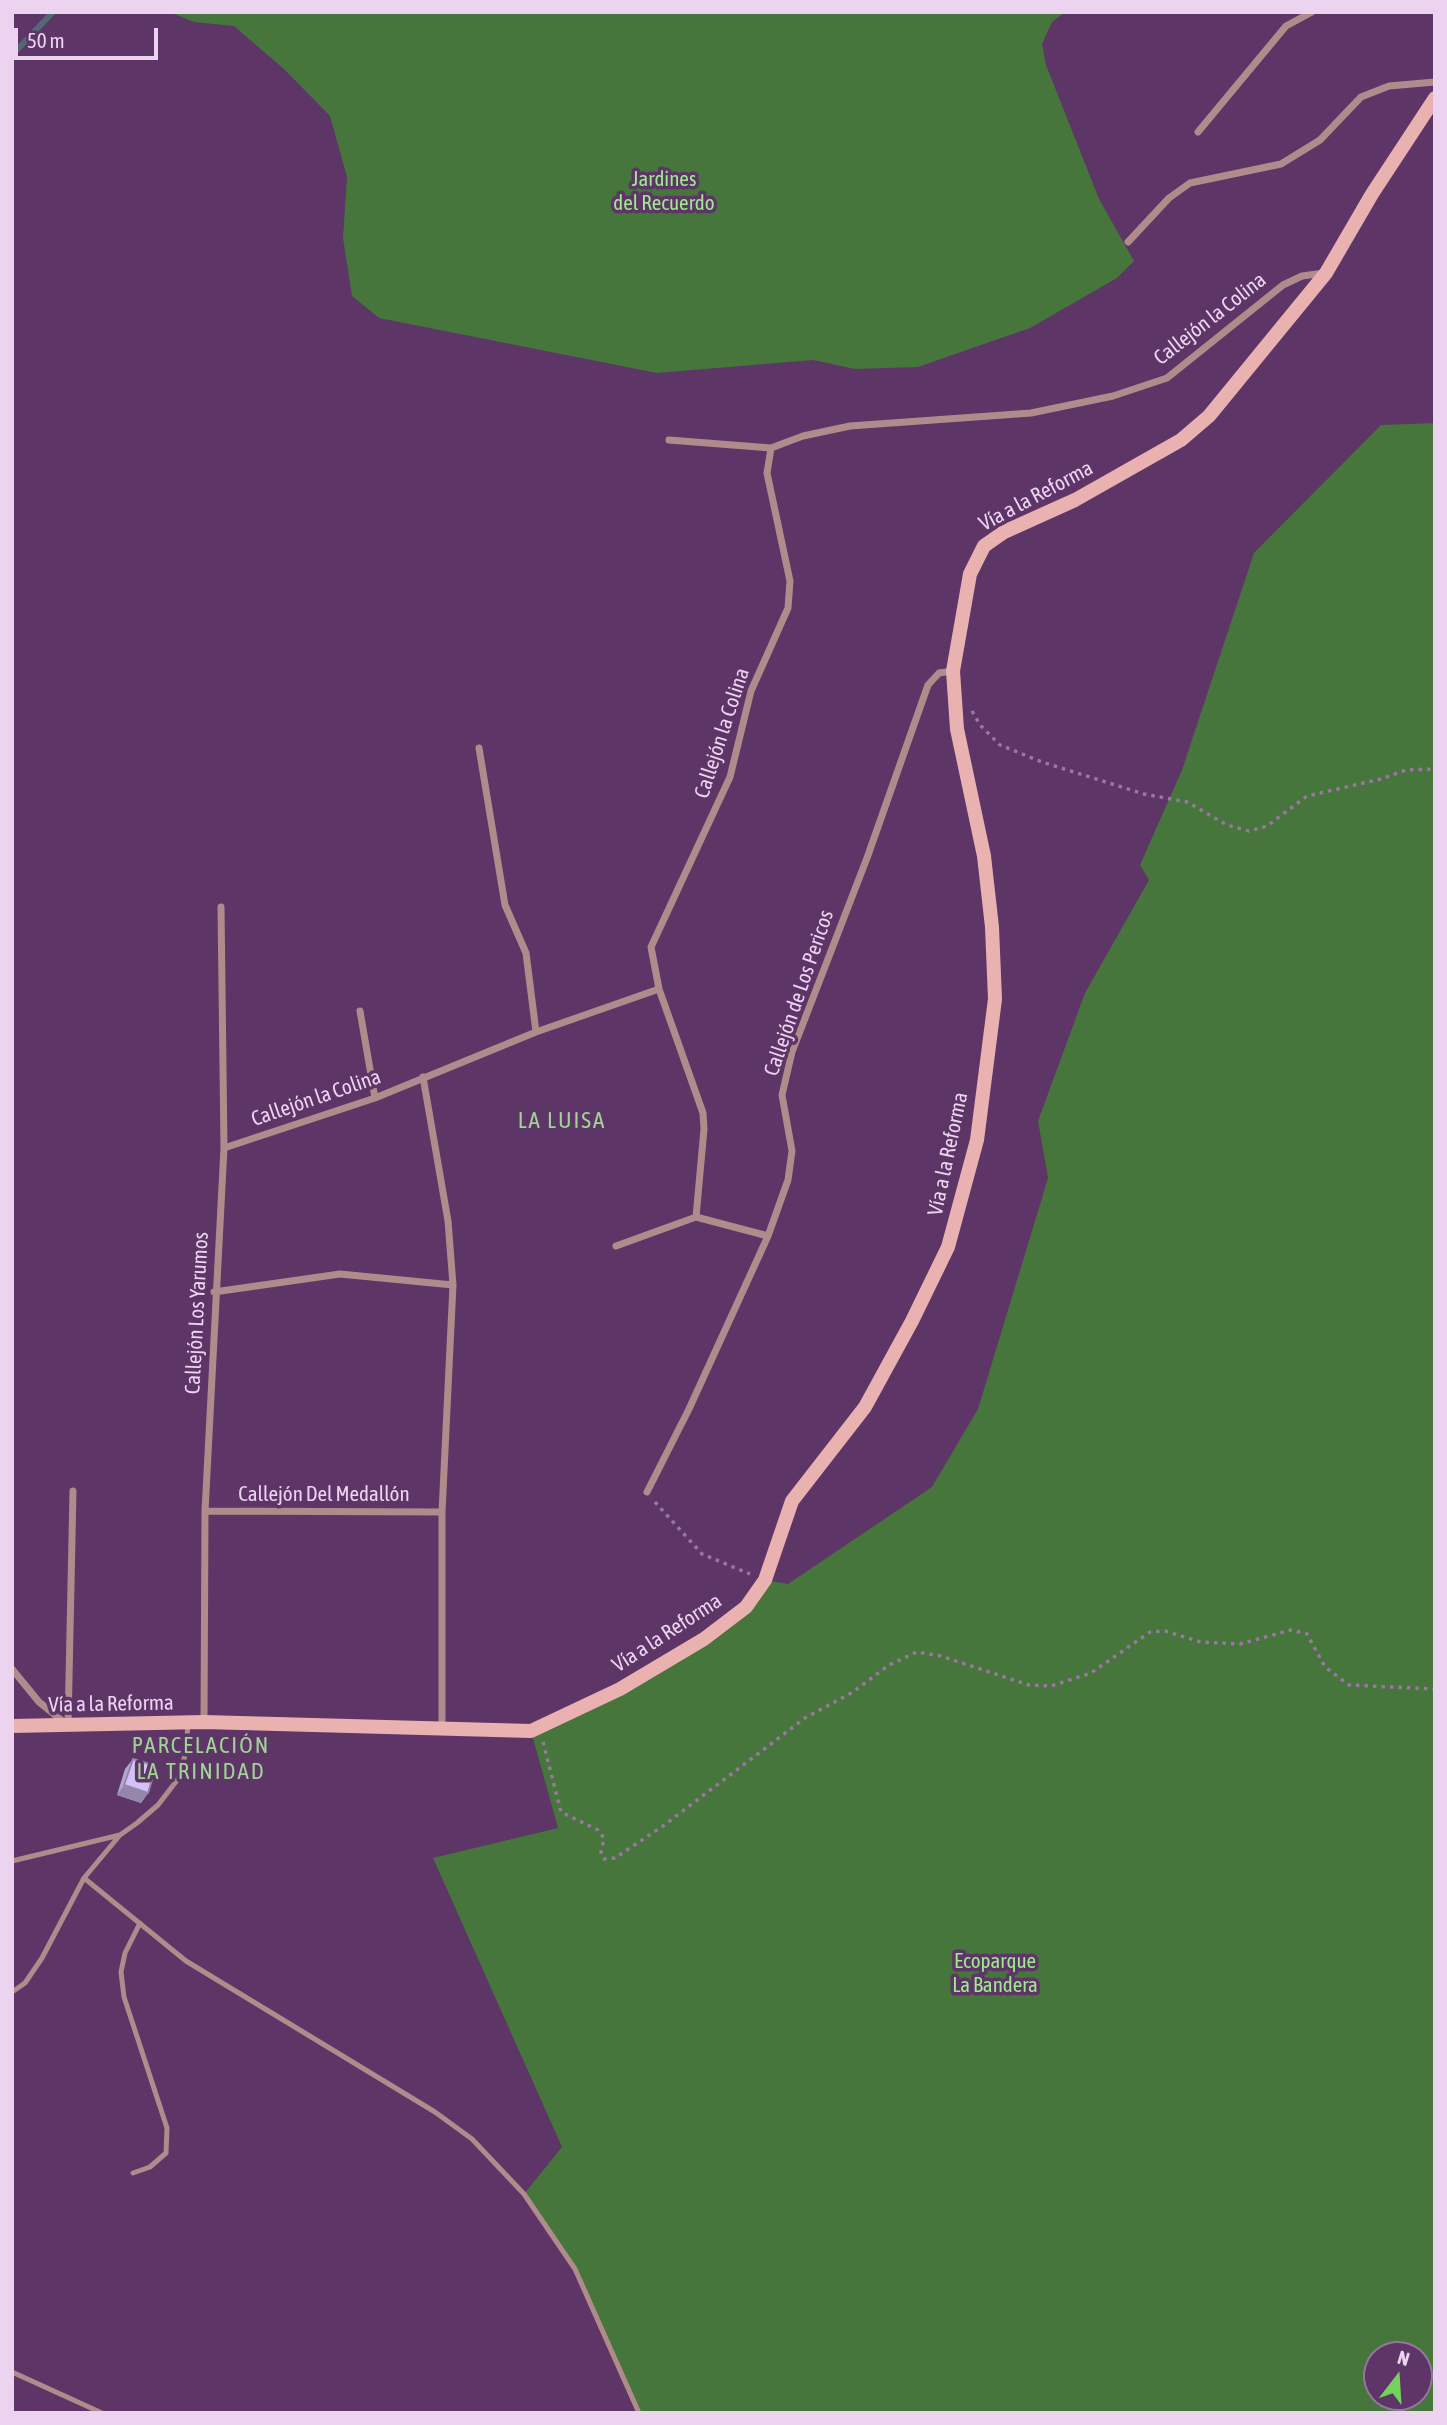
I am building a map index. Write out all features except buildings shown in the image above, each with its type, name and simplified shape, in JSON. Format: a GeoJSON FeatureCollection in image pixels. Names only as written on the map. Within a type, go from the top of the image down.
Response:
{"type":"FeatureCollection","features":[{"type":"Feature","properties":{"kind":"street"},"geometry":{"type":"LineString","coordinates":[[1198,132],[1286,26],[1312,12]]}},
{"type":"Feature","properties":{"kind":"street"},"geometry":{"type":"LineString","coordinates":[[1128,242],[1169,198],[1190,183],[1281,164],[1320,140],[1361,97],[1389,86],[1435,82]]}},
{"type":"Feature","properties":{"kind":"street","name":"Vía a la Reforma"},"geometry":{"type":"LineString","coordinates":[[12,1726],[204,1722],[313,1723],[442,1730],[540,1729],[620,1689],[704,1639],[746,1607],[765,1580],[792,1501],[865,1407],[948,1247],[977,1140],[995,999],[992,927],[984,856],[957,729],[953,671],[970,574],[984,546],[1004,532],[1075,500],[1181,440],[1209,416],[1326,273],[1372,194],[1435,98]]}},
{"type":"Feature","properties":{"kind":"street","name":"Callejón la Colina"},"geometry":{"type":"LineString","coordinates":[[224,1148],[375,1098],[536,1032],[659,989],[651,947],[730,777],[751,691],[788,608],[790,581],[772,509],[768,473],[771,448],[803,436],[850,426],[1031,413],[1113,396],[1167,378],[1283,285],[1302,276],[1326,273]]}},
{"type":"Feature","properties":{"kind":"street"},"geometry":{"type":"LineString","coordinates":[[669,440],[771,448]]}},
{"type":"Feature","properties":{"kind":"street","name":"Callejón de Los Pericos"},"geometry":{"type":"LineString","coordinates":[[647,1492],[689,1409],[768,1236],[788,1180],[792,1151],[782,1096],[792,1052],[867,858],[928,685],[939,673],[953,671]]}},
{"type":"Feature","properties":{"kind":"street"},"geometry":{"type":"LineString","coordinates":[[479,748],[505,905],[526,953],[536,1032]]}},
{"type":"Feature","properties":{"kind":"street","name":"Callejón Los Yarumos"},"geometry":{"type":"LineString","coordinates":[[204,1722],[205,1511],[214,1292],[224,1148],[221,907]]}},
{"type":"Feature","properties":{"kind":"street"},"geometry":{"type":"LineString","coordinates":[[659,989],[703,1113],[705,1129],[696,1217]]}},
{"type":"Feature","properties":{"kind":"street"},"geometry":{"type":"LineString","coordinates":[[360,1011],[375,1098]]}},
{"type":"Feature","properties":{"kind":"street"},"geometry":{"type":"LineString","coordinates":[[423,1077],[448,1221],[453,1285],[442,1512],[442,1730]]}},
{"type":"Feature","properties":{"kind":"street"},"geometry":{"type":"LineString","coordinates":[[616,1246],[696,1217],[768,1236]]}},
{"type":"Feature","properties":{"kind":"street"},"geometry":{"type":"LineString","coordinates":[[214,1292],[340,1274],[453,1285]]}},
{"type":"Feature","properties":{"kind":"street"},"geometry":{"type":"LineString","coordinates":[[68,1726],[73,1491]]}},
{"type":"Feature","properties":{"kind":"street","name":"Callejón Del Medallón"},"geometry":{"type":"LineString","coordinates":[[205,1511],[442,1512]]}},
{"type":"Feature","properties":{"kind":"street"},"geometry":{"type":"LineString","coordinates":[[12,1669],[39,1702],[68,1726]]}},
{"type":"Feature","properties":{"kind":"lane"},"geometry":{"type":"LineString","coordinates":[[12,1992],[25,1983],[43,1958],[84,1878],[120,1835],[158,1805],[178,1779],[186,1752],[188,1723]]}},
{"type":"Feature","properties":{"kind":"lane"},"geometry":{"type":"LineString","coordinates":[[12,1861],[120,1835]]}},
{"type":"Feature","properties":{"kind":"lane"},"geometry":{"type":"LineString","coordinates":[[84,1878],[186,1961],[435,2112],[472,2139],[524,2194],[576,2269],[639,2413]]}},
{"type":"Feature","properties":{"kind":"lane"},"geometry":{"type":"LineString","coordinates":[[133,2173],[150,2167],[166,2153],[167,2128],[124,1997],[121,1972],[125,1953],[140,1923]]}},
{"type":"Feature","properties":{"kind":"lane"},"geometry":{"type":"LineString","coordinates":[[12,2372],[102,2413]]}},
{"type":"Feature","properties":{"kind":"path"},"geometry":{"type":"LineString","coordinates":[[968,704],[980,725],[1000,745],[1042,762],[1125,788],[1187,802],[1227,825],[1249,831],[1267,826],[1307,796],[1381,779],[1406,770],[1435,769]]}},
{"type":"Feature","properties":{"kind":"path"},"geometry":{"type":"LineString","coordinates":[[647,1492],[702,1554],[765,1580]]}},
{"type":"Feature","properties":{"kind":"path"},"geometry":{"type":"LineString","coordinates":[[540,1729],[561,1812],[598,1830],[604,1838],[601,1852],[604,1858],[615,1858],[663,1826],[805,1718],[853,1692],[889,1665],[916,1652],[941,1656],[1029,1685],[1051,1686],[1091,1673],[1150,1632],[1165,1631],[1201,1642],[1240,1644],[1291,1630],[1307,1634],[1325,1667],[1349,1685],[1435,1689]]}},
{"type":"Feature","properties":{"kind":"green space","name":"Jardines del Recuerdo"},"geometry":{"type":"Polygon","coordinates":[[[170,12],[1065,12],[1052,22],[1042,44],[1046,65],[1099,199],[1134,261],[1117,278],[1030,328],[918,367],[855,369],[813,360],[657,373],[379,318],[352,296],[343,238],[347,177],[330,116],[285,70],[234,26],[194,22],[170,12]]]}},
{"type":"Feature","properties":{"kind":"green space","name":"Ecoparque La Bandera"},"geometry":{"type":"Polygon","coordinates":[[[1435,423],[1435,2413],[639,2413],[575,2269],[524,2194],[562,2147],[433,1858],[558,1828],[531,1731],[704,1639],[765,1580],[788,1584],[932,1487],[978,1409],[1048,1178],[1038,1121],[1085,993],[1149,880],[1140,865],[1182,770],[1254,553],[1381,425],[1435,423]]]}},
{"type":"Feature","properties":{"kind":"waterway"},"geometry":{"type":"LineString","coordinates":[[12,55],[53,12]]}},
{"type":"Feature","properties":{"kind":"district","name":"LA LUISA"},"geometry":{"type":"Point","coordinates":[562,1121]}},
{"type":"Feature","properties":{"kind":"district","name":"PARCELACIÓN LA TRINIDAD"},"geometry":{"type":"Point","coordinates":[201,1759]}}]}
